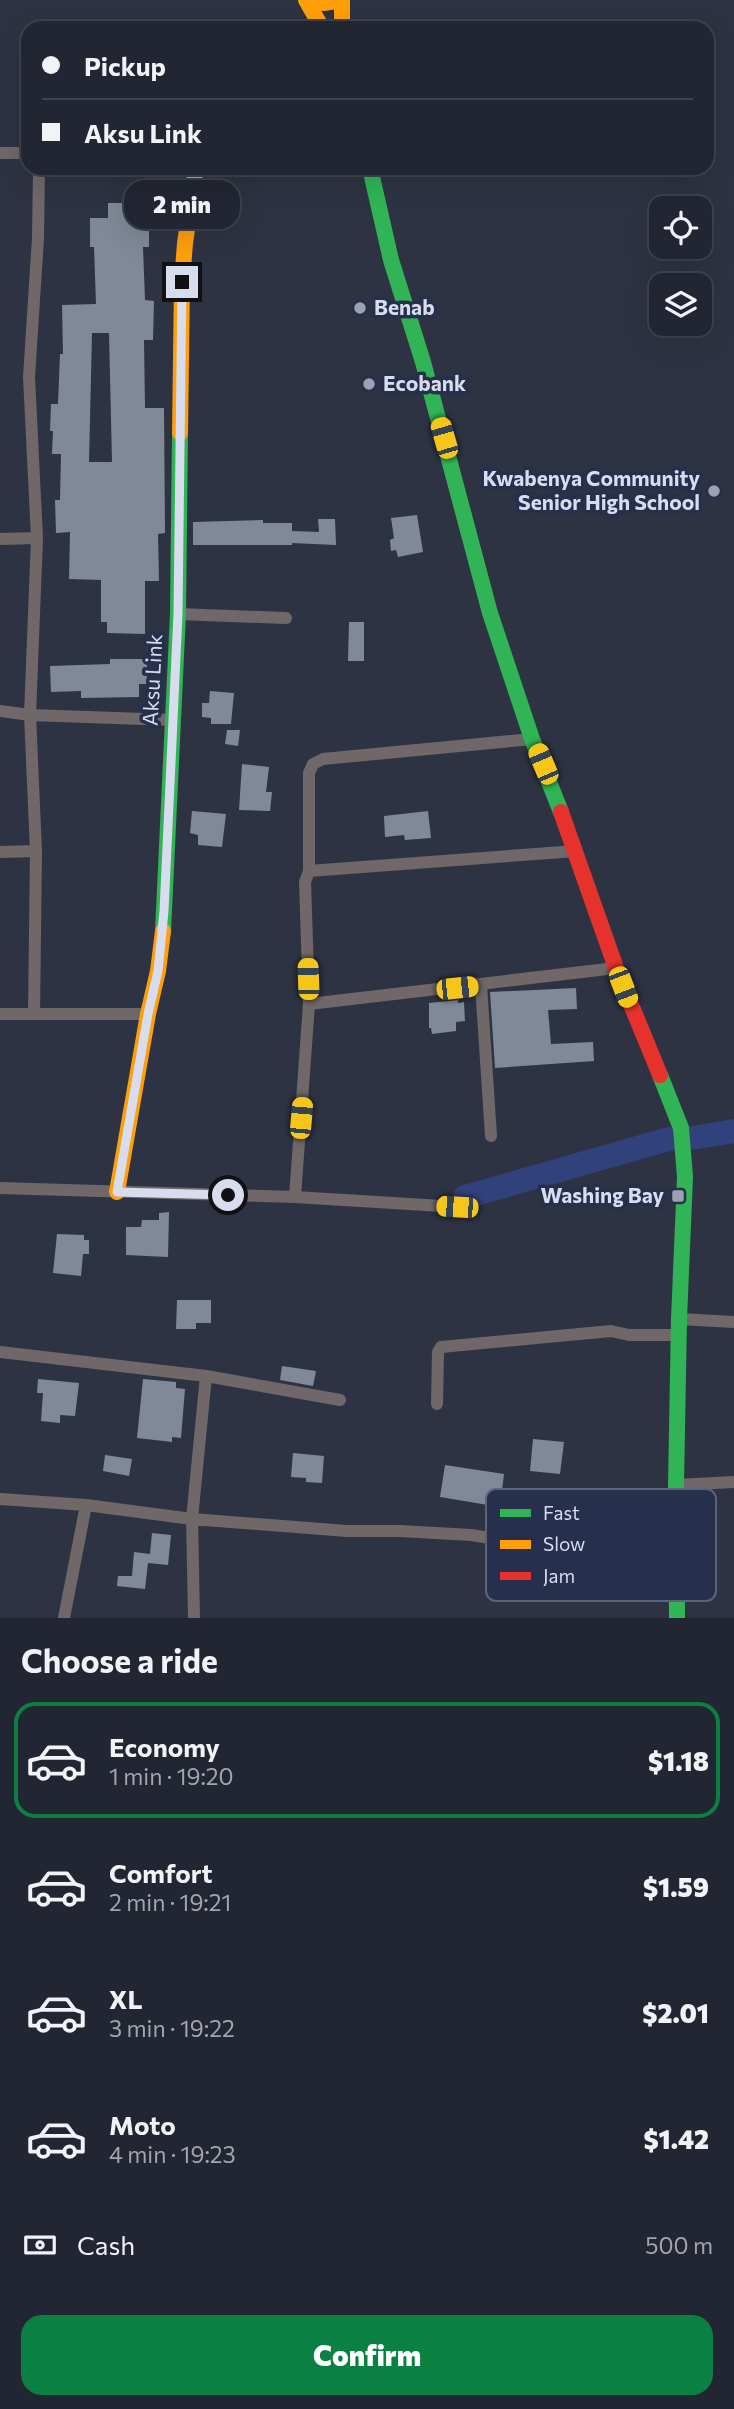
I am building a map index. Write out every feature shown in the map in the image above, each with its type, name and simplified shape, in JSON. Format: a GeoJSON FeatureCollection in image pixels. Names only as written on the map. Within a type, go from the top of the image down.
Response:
{"type":"FeatureCollection","features":[{"type":"Feature","properties":{"kind":"main road"},"geometry":{"type":"LineString","coordinates":[[306,0],[318,21]]}},
{"type":"Feature","properties":{"kind":"main road"},"geometry":{"type":"LineString","coordinates":[[312,0],[324,3],[342,0],[342,21]]}},
{"type":"Feature","properties":{"kind":"main road","name":"Aksu Link"},"geometry":{"type":"LineString","coordinates":[[117,1192],[163,932],[178,614],[182,282],[195,175]]}},
{"type":"Feature","properties":{"kind":"main road"},"geometry":{"type":"LineString","coordinates":[[372,175],[391,260],[426,374],[481,579],[532,739],[576,851],[616,968],[681,1128],[685,1177],[676,1489]]}},
{"type":"Feature","properties":{"kind":"street"},"geometry":{"type":"LineString","coordinates":[[0,153],[21,153]]}},
{"type":"Feature","properties":{"kind":"street"},"geometry":{"type":"LineString","coordinates":[[34,1014],[36,851],[30,715],[37,538],[29,377],[38,238],[39,175]]}},
{"type":"Feature","properties":{"kind":"street"},"geometry":{"type":"LineString","coordinates":[[0,539],[37,538]]}},
{"type":"Feature","properties":{"kind":"street"},"geometry":{"type":"LineString","coordinates":[[178,614],[286,618]]}},
{"type":"Feature","properties":{"kind":"street"},"geometry":{"type":"LineString","coordinates":[[0,711],[30,715],[172,720]]}},
{"type":"Feature","properties":{"kind":"street"},"geometry":{"type":"LineString","coordinates":[[295,1197],[309,1004],[305,882],[309,872],[309,773],[313,764],[323,759],[532,739]]}},
{"type":"Feature","properties":{"kind":"street"},"geometry":{"type":"LineString","coordinates":[[0,852],[36,851]]}},
{"type":"Feature","properties":{"kind":"street"},"geometry":{"type":"LineString","coordinates":[[309,872],[576,851]]}},
{"type":"Feature","properties":{"kind":"street"},"geometry":{"type":"LineString","coordinates":[[309,1004],[616,968]]}},
{"type":"Feature","properties":{"kind":"street"},"geometry":{"type":"LineString","coordinates":[[481,985],[491,1136]]}},
{"type":"Feature","properties":{"kind":"street"},"geometry":{"type":"LineString","coordinates":[[0,1014],[148,1014]]}},
{"type":"Feature","properties":{"kind":"street"},"geometry":{"type":"LineString","coordinates":[[0,1188],[295,1197],[457,1207]]}},
{"type":"Feature","properties":{"kind":"street"},"geometry":{"type":"LineString","coordinates":[[437,1404],[438,1352],[449,1345],[611,1331],[629,1335],[734,1322]]}},
{"type":"Feature","properties":{"kind":"street"},"geometry":{"type":"LineString","coordinates":[[0,1352],[206,1376],[341,1400]]}},
{"type":"Feature","properties":{"kind":"street"},"geometry":{"type":"LineString","coordinates":[[194,1618],[192,1519],[206,1376]]}},
{"type":"Feature","properties":{"kind":"street"},"geometry":{"type":"LineString","coordinates":[[676,1485],[734,1482]]}},
{"type":"Feature","properties":{"kind":"street"},"geometry":{"type":"LineString","coordinates":[[0,1499],[86,1505],[192,1519],[347,1531],[411,1531],[486,1537]]}},
{"type":"Feature","properties":{"kind":"street"},"geometry":{"type":"LineString","coordinates":[[64,1618],[86,1505]]}},
{"type":"Feature","properties":{"kind":"building"},"geometry":{"type":"Polygon","coordinates":[[[108,203],[149,203],[149,247],[143,247],[145,300],[154,301],[153,340],[144,340],[145,408],[164,408],[165,533],[158,534],[159,581],[145,581],[145,634],[107,633],[107,622],[101,622],[101,580],[69,579],[70,532],[56,533],[55,500],[60,500],[61,454],[52,454],[53,431],[50,431],[51,404],[58,404],[60,354],[63,354],[62,305],[96,304],[90,218],[108,218],[108,203]],[[92,333],[89,462],[112,462],[109,333],[92,333]]]}},
{"type":"Feature","properties":{"kind":"building"},"geometry":{"type":"Polygon","coordinates":[[[417,515],[423,552],[398,557],[396,550],[391,551],[390,540],[394,538],[391,518],[417,515]]]}},
{"type":"Feature","properties":{"kind":"building"},"geometry":{"type":"Polygon","coordinates":[[[318,519],[335,519],[336,545],[193,545],[193,522],[263,520],[263,523],[292,523],[292,531],[319,532],[318,519]]]}},
{"type":"Feature","properties":{"kind":"building"},"geometry":{"type":"Polygon","coordinates":[[[349,622],[364,622],[364,661],[348,661],[349,622]]]}},
{"type":"Feature","properties":{"kind":"building"},"geometry":{"type":"Polygon","coordinates":[[[110,659],[147,659],[147,684],[139,684],[139,697],[81,698],[81,691],[51,692],[50,666],[110,664],[110,659]]]}},
{"type":"Feature","properties":{"kind":"building"},"geometry":{"type":"Polygon","coordinates":[[[210,691],[234,693],[231,724],[211,724],[211,718],[202,717],[202,703],[209,703],[210,691]]]}},
{"type":"Feature","properties":{"kind":"building"},"geometry":{"type":"Polygon","coordinates":[[[227,730],[240,730],[238,746],[225,744],[227,730]]]}},
{"type":"Feature","properties":{"kind":"building"},"geometry":{"type":"Polygon","coordinates":[[[242,764],[269,767],[266,792],[272,792],[270,811],[239,810],[242,764]]]}},
{"type":"Feature","properties":{"kind":"building"},"geometry":{"type":"Polygon","coordinates":[[[192,811],[226,814],[222,847],[198,845],[198,835],[190,833],[192,811]]]}},
{"type":"Feature","properties":{"kind":"building"},"geometry":{"type":"Polygon","coordinates":[[[428,811],[431,838],[405,840],[404,835],[385,837],[384,816],[428,811]]]}},
{"type":"Feature","properties":{"kind":"building"},"geometry":{"type":"Polygon","coordinates":[[[576,988],[577,1009],[548,1010],[551,1044],[593,1042],[594,1061],[495,1068],[490,992],[576,988]]]}},
{"type":"Feature","properties":{"kind":"building"},"geometry":{"type":"Polygon","coordinates":[[[458,1000],[458,1003],[464,1002],[465,1021],[456,1022],[456,1031],[432,1034],[429,1028],[429,1003],[458,1000]]]}},
{"type":"Feature","properties":{"kind":"building"},"geometry":{"type":"Polygon","coordinates":[[[169,1212],[168,1257],[126,1255],[126,1227],[141,1227],[142,1220],[159,1220],[159,1213],[169,1212]]]}},
{"type":"Feature","properties":{"kind":"building"},"geometry":{"type":"Polygon","coordinates":[[[57,1234],[84,1235],[84,1240],[89,1240],[89,1254],[83,1254],[81,1276],[53,1273],[57,1234]]]}},
{"type":"Feature","properties":{"kind":"building"},"geometry":{"type":"Polygon","coordinates":[[[177,1300],[211,1300],[211,1323],[196,1323],[196,1329],[176,1329],[177,1300]]]}},
{"type":"Feature","properties":{"kind":"building"},"geometry":{"type":"Polygon","coordinates":[[[282,1366],[316,1371],[313,1386],[280,1380],[282,1366]]]}},
{"type":"Feature","properties":{"kind":"building"},"geometry":{"type":"Polygon","coordinates":[[[38,1379],[79,1383],[75,1416],[60,1415],[60,1423],[41,1421],[43,1393],[37,1393],[38,1379]]]}},
{"type":"Feature","properties":{"kind":"building"},"geometry":{"type":"Polygon","coordinates":[[[143,1379],[176,1382],[176,1388],[185,1389],[181,1438],[172,1437],[172,1442],[137,1438],[143,1379]]]}},
{"type":"Feature","properties":{"kind":"building"},"geometry":{"type":"Polygon","coordinates":[[[533,1439],[564,1442],[560,1474],[530,1471],[533,1439]]]}},
{"type":"Feature","properties":{"kind":"building"},"geometry":{"type":"Polygon","coordinates":[[[293,1453],[324,1456],[322,1483],[291,1477],[293,1453]]]}},
{"type":"Feature","properties":{"kind":"building"},"geometry":{"type":"Polygon","coordinates":[[[105,1455],[132,1459],[129,1476],[103,1471],[105,1455]]]}},
{"type":"Feature","properties":{"kind":"building"},"geometry":{"type":"Polygon","coordinates":[[[445,1465],[504,1474],[502,1489],[486,1489],[486,1505],[440,1497],[445,1465]]]}},
{"type":"Feature","properties":{"kind":"building"},"geometry":{"type":"Polygon","coordinates":[[[152,1533],[171,1535],[168,1565],[148,1563],[145,1589],[117,1586],[118,1576],[132,1576],[134,1552],[150,1554],[152,1533]]]}},
{"type":"Feature","properties":{"kind":"waterway"},"geometry":{"type":"LineString","coordinates":[[691,1138],[734,1131]]}},
{"type":"Feature","properties":{"kind":"waterway"},"geometry":{"type":"LineString","coordinates":[[465,1197],[669,1139]]}},
{"type":"Feature","properties":{"kind":"traffic: fast"},"geometry":{"type":"LineString","coordinates":[[372,175],[391,260],[423,362],[490,613],[532,739],[561,812]]}},
{"type":"Feature","properties":{"kind":"traffic: fast"},"geometry":{"type":"LineString","coordinates":[[163,931],[178,614],[180,433]]}},
{"type":"Feature","properties":{"kind":"traffic: fast"},"geometry":{"type":"LineString","coordinates":[[660,1075],[681,1128],[685,1177],[676,1489]]}},
{"type":"Feature","properties":{"kind":"traffic: fast"},"geometry":{"type":"LineString","coordinates":[[677,1601],[677,1618]]}},
{"type":"Feature","properties":{"kind":"traffic: slow"},"geometry":{"type":"LineString","coordinates":[[306,0],[318,21]]}},
{"type":"Feature","properties":{"kind":"traffic: slow"},"geometry":{"type":"LineString","coordinates":[[312,0],[324,3],[342,0]]}},
{"type":"Feature","properties":{"kind":"traffic: slow"},"geometry":{"type":"LineString","coordinates":[[342,0],[342,21]]}},
{"type":"Feature","properties":{"kind":"traffic: slow"},"geometry":{"type":"LineString","coordinates":[[180,433],[182,282],[195,175]]}},
{"type":"Feature","properties":{"kind":"traffic: slow"},"geometry":{"type":"LineString","coordinates":[[117,1192],[163,931]]}},
{"type":"Feature","properties":{"kind":"traffic: jam"},"geometry":{"type":"LineString","coordinates":[[561,812],[616,968],[660,1075]]}},
{"type":"Feature","properties":{"kind":"place","name":"Benab"},"geometry":{"type":"Point","coordinates":[360,308]}},
{"type":"Feature","properties":{"kind":"place","name":"Ecobank"},"geometry":{"type":"Point","coordinates":[369,384]}},
{"type":"Feature","properties":{"kind":"place","name":"Kwabenya Community Senior High School"},"geometry":{"type":"Point","coordinates":[714,491]}},
{"type":"Feature","properties":{"kind":"place","name":"Washing Bay"},"geometry":{"type":"Point","coordinates":[678,1196]}},
{"type":"Feature","properties":{"kind":"route"},"geometry":{"type":"LineString","coordinates":[[182,282],[178,614],[163,932],[117,1192],[228,1195]]}}]}
